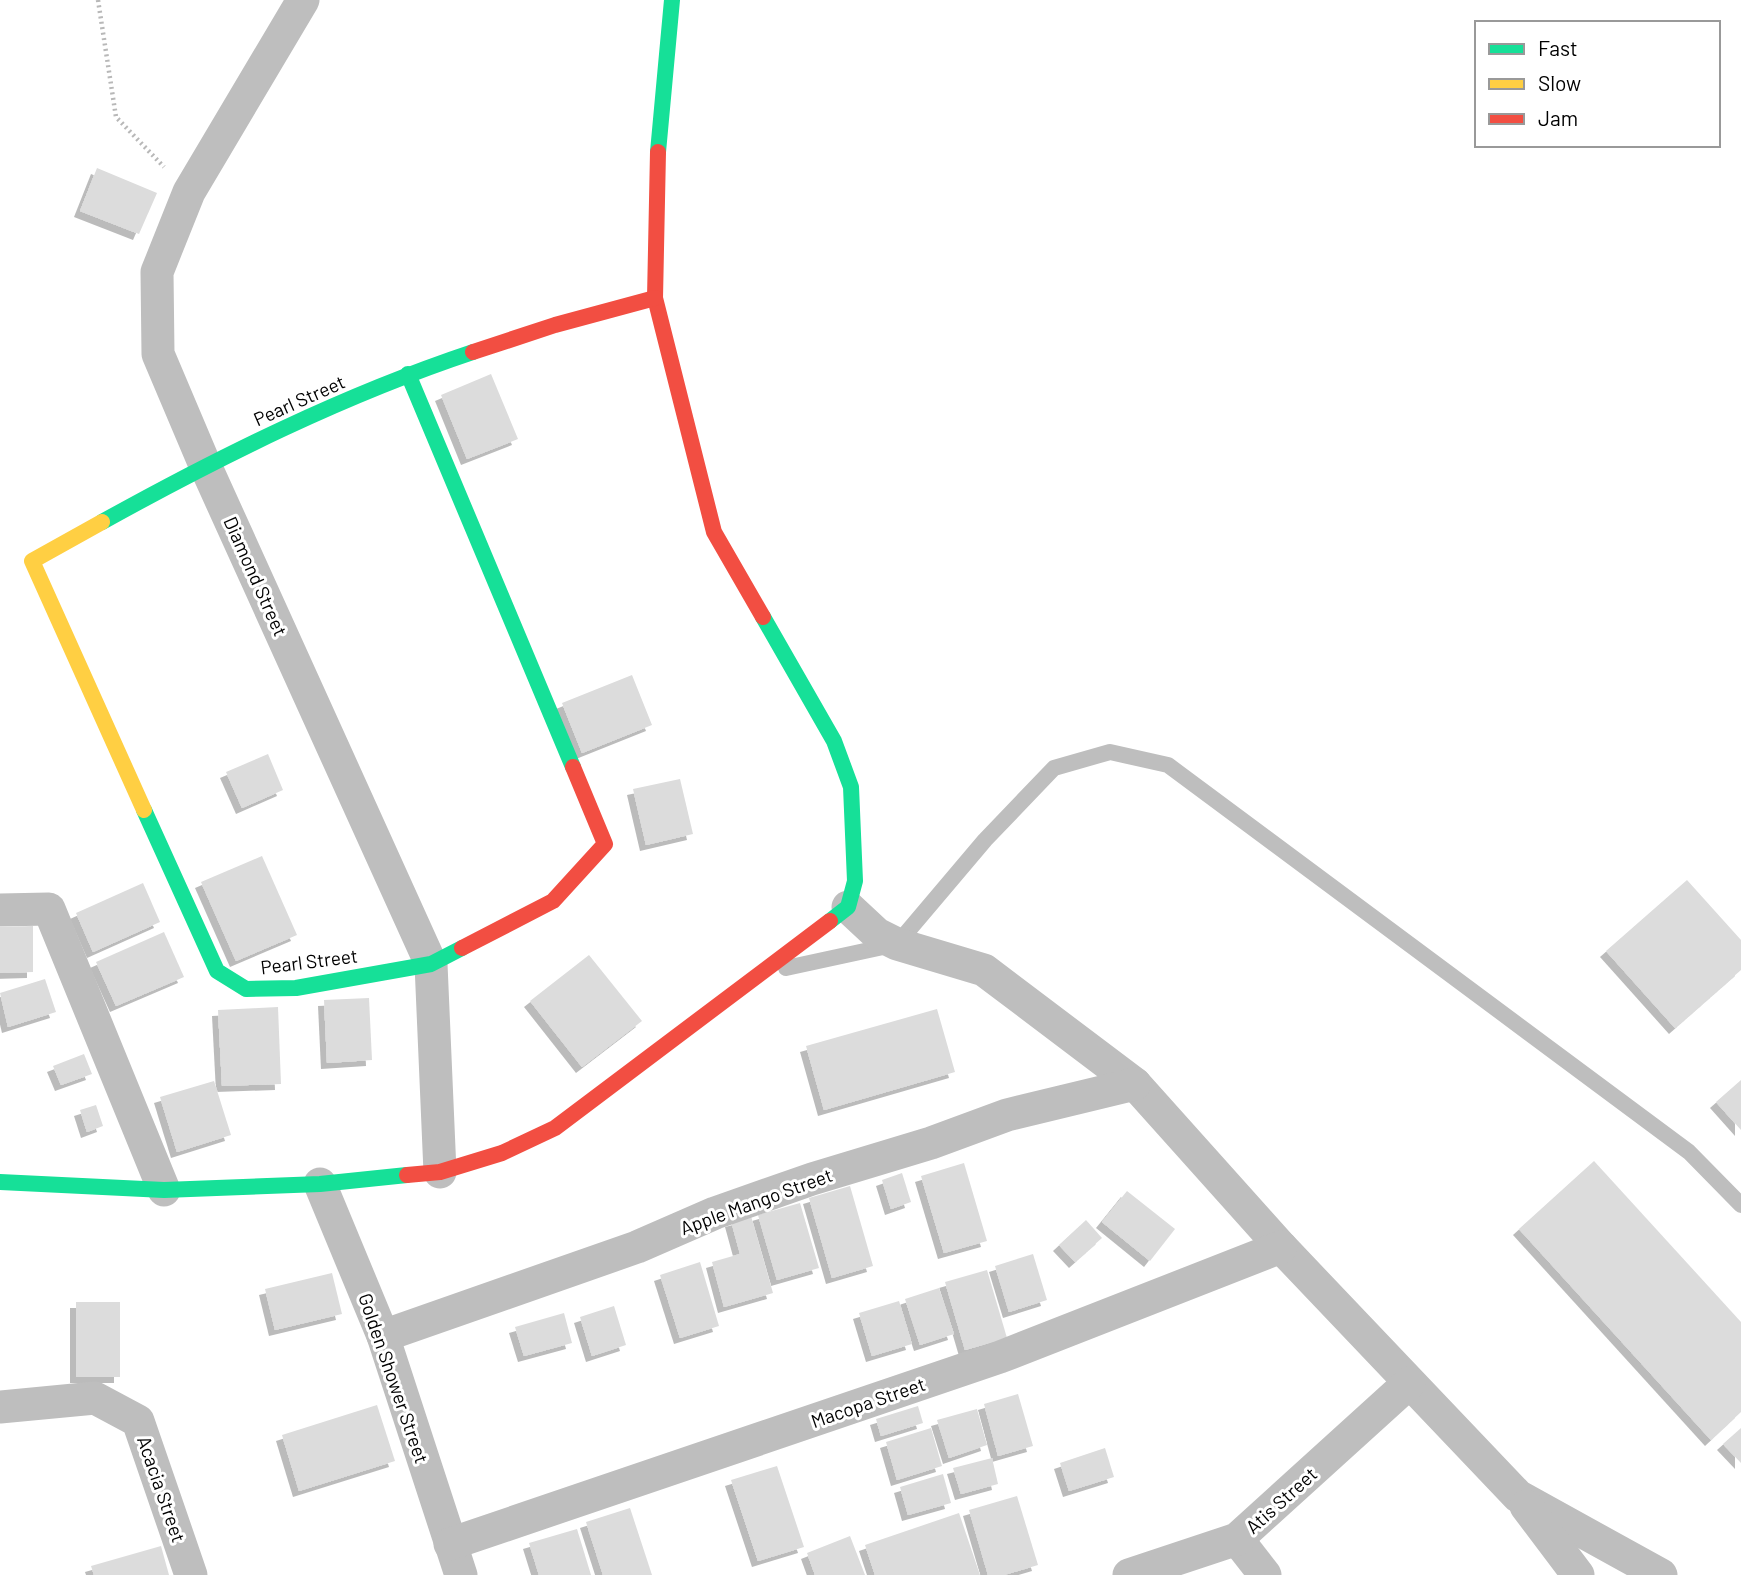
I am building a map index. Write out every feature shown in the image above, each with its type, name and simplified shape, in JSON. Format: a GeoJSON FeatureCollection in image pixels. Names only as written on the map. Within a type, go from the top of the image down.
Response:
{"type":"FeatureCollection","features":[{"type":"Feature","properties":{"kind":"street","name":"Diamond Street"},"geometry":{"type":"LineString","coordinates":[[303,0],[189,192],[157,272],[158,354],[205,465],[431,964],[440,1172]]}},
{"type":"Feature","properties":{"kind":"street"},"geometry":{"type":"LineString","coordinates":[[0,1182],[164,1190],[320,1184],[440,1172],[502,1153],[555,1128],[848,907],[855,881],[851,787],[834,741],[714,532],[655,298],[658,129],[672,0]]}},
{"type":"Feature","properties":{"kind":"street","name":"Pearl Street"},"geometry":{"type":"LineString","coordinates":[[408,374],[605,844],[553,901],[431,964],[296,988],[246,989],[217,971],[32,561],[205,465],[408,374],[555,325],[655,298]]}},
{"type":"Feature","properties":{"kind":"street"},"geometry":{"type":"LineString","coordinates":[[848,907],[877,934],[897,944],[984,970],[1135,1084],[1281,1247],[1518,1496],[1578,1575]]}},
{"type":"Feature","properties":{"kind":"street"},"geometry":{"type":"LineString","coordinates":[[0,910],[49,909],[164,1190]]}},
{"type":"Feature","properties":{"kind":"street","name":"Apple Mango Street"},"geometry":{"type":"LineString","coordinates":[[383,1336],[637,1247],[715,1213],[813,1179],[931,1143],[1007,1115],[1135,1084]]}},
{"type":"Feature","properties":{"kind":"street","name":"Golden Shower Street"},"geometry":{"type":"LineString","coordinates":[[320,1184],[383,1336],[461,1575]]}},
{"type":"Feature","properties":{"kind":"street","name":"Macopa Street"},"geometry":{"type":"LineString","coordinates":[[450,1544],[1000,1357],[1281,1247]]}},
{"type":"Feature","properties":{"kind":"street","name":"Atis Street"},"geometry":{"type":"LineString","coordinates":[[1129,1575],[1237,1539],[1409,1383]]}},
{"type":"Feature","properties":{"kind":"street","name":"Acacia Street"},"geometry":{"type":"LineString","coordinates":[[0,1406],[95,1398],[138,1421],[191,1575]]}},
{"type":"Feature","properties":{"kind":"street"},"geometry":{"type":"LineString","coordinates":[[1518,1496],[1661,1575]]}},
{"type":"Feature","properties":{"kind":"street"},"geometry":{"type":"LineString","coordinates":[[1237,1539],[1265,1575]]}},
{"type":"Feature","properties":{"kind":"lane"},"geometry":{"type":"LineString","coordinates":[[763,972],[897,944],[985,839],[1054,768],[1110,752],[1168,765],[1689,1152],[1741,1205]]}},
{"type":"Feature","properties":{"kind":"path"},"geometry":{"type":"LineString","coordinates":[[98,0],[116,117],[189,192]]}},
{"type":"Feature","properties":{"kind":"building"},"geometry":{"type":"Polygon","coordinates":[[[97,168],[157,193],[139,234],[80,211],[97,168]]]}},
{"type":"Feature","properties":{"kind":"building"},"geometry":{"type":"Polygon","coordinates":[[[491,374],[518,439],[467,459],[441,395],[491,374]]]}},
{"type":"Feature","properties":{"kind":"building"},"geometry":{"type":"Polygon","coordinates":[[[632,675],[652,725],[582,753],[562,703],[632,675]]]}},
{"type":"Feature","properties":{"kind":"building"},"geometry":{"type":"Polygon","coordinates":[[[268,754],[283,790],[242,808],[226,772],[268,754]]]}},
{"type":"Feature","properties":{"kind":"building"},"geometry":{"type":"Polygon","coordinates":[[[680,779],[693,834],[646,845],[633,789],[680,779]]]}},
{"type":"Feature","properties":{"kind":"building"},"geometry":{"type":"Polygon","coordinates":[[[262,856],[297,935],[236,961],[201,882],[262,856]]]}},
{"type":"Feature","properties":{"kind":"building"},"geometry":{"type":"Polygon","coordinates":[[[1687,880],[1741,940],[1741,970],[1675,1028],[1606,951],[1687,880]]]}},
{"type":"Feature","properties":{"kind":"building"},"geometry":{"type":"Polygon","coordinates":[[[143,883],[160,922],[93,952],[76,913],[143,883]]]}},
{"type":"Feature","properties":{"kind":"building"},"geometry":{"type":"Polygon","coordinates":[[[33,926],[33,972],[0,973],[0,927],[33,926]]]}},
{"type":"Feature","properties":{"kind":"building"},"geometry":{"type":"Polygon","coordinates":[[[164,932],[184,977],[116,1006],[96,962],[164,932]]]}},
{"type":"Feature","properties":{"kind":"building"},"geometry":{"type":"Polygon","coordinates":[[[589,955],[642,1021],[582,1067],[530,1001],[589,955]]]}},
{"type":"Feature","properties":{"kind":"building"},"geometry":{"type":"Polygon","coordinates":[[[45,979],[56,1012],[8,1027],[0,993],[45,979]]]}},
{"type":"Feature","properties":{"kind":"building"},"geometry":{"type":"Polygon","coordinates":[[[369,998],[372,1060],[327,1063],[324,1000],[369,998]]]}},
{"type":"Feature","properties":{"kind":"building"},"geometry":{"type":"Polygon","coordinates":[[[278,1007],[281,1084],[222,1086],[218,1010],[278,1007]]]}},
{"type":"Feature","properties":{"kind":"building"},"geometry":{"type":"Polygon","coordinates":[[[937,1009],[955,1072],[824,1110],[806,1046],[937,1009]]]}},
{"type":"Feature","properties":{"kind":"building"},"geometry":{"type":"Polygon","coordinates":[[[84,1054],[92,1074],[61,1085],[53,1066],[84,1054]]]}},
{"type":"Feature","properties":{"kind":"building"},"geometry":{"type":"Polygon","coordinates":[[[1741,1080],[1741,1130],[1716,1102],[1741,1080]]]}},
{"type":"Feature","properties":{"kind":"building"},"geometry":{"type":"Polygon","coordinates":[[[214,1081],[231,1135],[177,1152],[160,1097],[214,1081]]]}},
{"type":"Feature","properties":{"kind":"building"},"geometry":{"type":"Polygon","coordinates":[[[96,1105],[103,1126],[87,1132],[80,1110],[96,1105]]]}},
{"type":"Feature","properties":{"kind":"building"},"geometry":{"type":"Polygon","coordinates":[[[1594,1161],[1741,1322],[1741,1412],[1711,1440],[1519,1229],[1594,1161]]]}},
{"type":"Feature","properties":{"kind":"building"},"geometry":{"type":"Polygon","coordinates":[[[964,1163],[987,1241],[944,1253],[921,1176],[964,1163]]]}},
{"type":"Feature","properties":{"kind":"building"},"geometry":{"type":"Polygon","coordinates":[[[902,1173],[911,1202],[891,1209],[882,1180],[902,1173]]]}},
{"type":"Feature","properties":{"kind":"building"},"geometry":{"type":"Polygon","coordinates":[[[850,1186],[873,1266],[832,1278],[809,1198],[850,1186]]]}},
{"type":"Feature","properties":{"kind":"building"},"geometry":{"type":"Polygon","coordinates":[[[1127,1191],[1175,1229],[1150,1261],[1102,1222],[1127,1191]]]}},
{"type":"Feature","properties":{"kind":"building"},"geometry":{"type":"Polygon","coordinates":[[[800,1203],[819,1268],[777,1280],[758,1215],[800,1203]]]}},
{"type":"Feature","properties":{"kind":"building"},"geometry":{"type":"Polygon","coordinates":[[[751,1216],[773,1293],[724,1307],[712,1262],[740,1254],[731,1221],[751,1216]]]}},
{"type":"Feature","properties":{"kind":"building"},"geometry":{"type":"Polygon","coordinates":[[[1086,1220],[1102,1238],[1075,1262],[1059,1245],[1086,1220]]]}},
{"type":"Feature","properties":{"kind":"building"},"geometry":{"type":"Polygon","coordinates":[[[1033,1254],[1047,1300],[1009,1312],[995,1266],[1033,1254]]]}},
{"type":"Feature","properties":{"kind":"building"},"geometry":{"type":"Polygon","coordinates":[[[700,1262],[719,1326],[680,1338],[660,1275],[700,1262]]]}},
{"type":"Feature","properties":{"kind":"building"},"geometry":{"type":"Polygon","coordinates":[[[987,1270],[1007,1338],[965,1350],[945,1282],[987,1270]]]}},
{"type":"Feature","properties":{"kind":"building"},"geometry":{"type":"Polygon","coordinates":[[[332,1273],[342,1314],[275,1330],[265,1289],[332,1273]]]}},
{"type":"Feature","properties":{"kind":"building"},"geometry":{"type":"Polygon","coordinates":[[[939,1288],[954,1334],[920,1345],[905,1299],[939,1288]]]}},
{"type":"Feature","properties":{"kind":"building"},"geometry":{"type":"Polygon","coordinates":[[[899,1301],[912,1344],[872,1356],[859,1313],[899,1301]]]}},
{"type":"Feature","properties":{"kind":"building"},"geometry":{"type":"Polygon","coordinates":[[[76,1302],[120,1302],[120,1377],[76,1377],[76,1302]]]}},
{"type":"Feature","properties":{"kind":"building"},"geometry":{"type":"Polygon","coordinates":[[[614,1306],[626,1345],[592,1356],[580,1317],[614,1306]]]}},
{"type":"Feature","properties":{"kind":"building"},"geometry":{"type":"Polygon","coordinates":[[[564,1313],[572,1343],[524,1356],[515,1327],[564,1313]]]}},
{"type":"Feature","properties":{"kind":"building"},"geometry":{"type":"Polygon","coordinates":[[[1018,1394],[1033,1446],[998,1456],[984,1404],[1018,1394]]]}},
{"type":"Feature","properties":{"kind":"building"},"geometry":{"type":"Polygon","coordinates":[[[377,1405],[395,1461],[299,1491],[282,1435],[377,1405]]]}},
{"type":"Feature","properties":{"kind":"building"},"geometry":{"type":"Polygon","coordinates":[[[918,1406],[923,1423],[881,1436],[876,1419],[918,1406]]]}},
{"type":"Feature","properties":{"kind":"building"},"geometry":{"type":"Polygon","coordinates":[[[977,1409],[987,1445],[949,1458],[937,1420],[977,1409]]]}},
{"type":"Feature","properties":{"kind":"building"},"geometry":{"type":"Polygon","coordinates":[[[931,1428],[942,1466],[897,1480],[886,1442],[931,1428]]]}},
{"type":"Feature","properties":{"kind":"building"},"geometry":{"type":"Polygon","coordinates":[[[1741,1428],[1741,1463],[1723,1444],[1741,1428]]]}},
{"type":"Feature","properties":{"kind":"building"},"geometry":{"type":"Polygon","coordinates":[[[1105,1448],[1114,1477],[1069,1491],[1060,1463],[1105,1448]]]}},
{"type":"Feature","properties":{"kind":"building"},"geometry":{"type":"Polygon","coordinates":[[[992,1458],[998,1484],[961,1494],[953,1468],[992,1458]]]}},
{"type":"Feature","properties":{"kind":"building"},"geometry":{"type":"Polygon","coordinates":[[[777,1466],[804,1547],[758,1561],[731,1480],[777,1466]]]}},
{"type":"Feature","properties":{"kind":"building"},"geometry":{"type":"Polygon","coordinates":[[[943,1474],[951,1503],[908,1515],[900,1487],[943,1474]]]}},
{"type":"Feature","properties":{"kind":"building"},"geometry":{"type":"Polygon","coordinates":[[[1017,1496],[1038,1565],[1004,1575],[988,1575],[969,1510],[1017,1496]]]}},
{"type":"Feature","properties":{"kind":"building"},"geometry":{"type":"Polygon","coordinates":[[[630,1508],[652,1575],[603,1575],[586,1522],[630,1508]]]}},
{"type":"Feature","properties":{"kind":"building"},"geometry":{"type":"Polygon","coordinates":[[[959,1513],[980,1575],[875,1575],[865,1545],[959,1513]]]}},
{"type":"Feature","properties":{"kind":"building"},"geometry":{"type":"Polygon","coordinates":[[[577,1529],[591,1575],[539,1575],[529,1543],[577,1529]]]}},
{"type":"Feature","properties":{"kind":"building"},"geometry":{"type":"Polygon","coordinates":[[[850,1536],[865,1575],[815,1575],[807,1553],[850,1536]]]}},
{"type":"Feature","properties":{"kind":"building"},"geometry":{"type":"Polygon","coordinates":[[[161,1546],[169,1575],[94,1575],[91,1566],[161,1546]]]}},
{"type":"Feature","properties":{"kind":"traffic: fast"},"geometry":{"type":"LineString","coordinates":[[658,152],[672,0]]}},
{"type":"Feature","properties":{"kind":"traffic: fast"},"geometry":{"type":"LineString","coordinates":[[102,522],[284,428],[377,387],[473,352]]}},
{"type":"Feature","properties":{"kind":"traffic: fast"},"geometry":{"type":"LineString","coordinates":[[408,374],[573,767]]}},
{"type":"Feature","properties":{"kind":"traffic: fast"},"geometry":{"type":"LineString","coordinates":[[763,617],[834,741],[851,787],[855,881],[848,907],[830,921]]}},
{"type":"Feature","properties":{"kind":"traffic: fast"},"geometry":{"type":"LineString","coordinates":[[144,810],[217,971],[246,989],[296,988],[431,964],[462,948]]}},
{"type":"Feature","properties":{"kind":"traffic: fast"},"geometry":{"type":"LineString","coordinates":[[0,1182],[164,1190],[320,1184],[407,1175]]}},
{"type":"Feature","properties":{"kind":"traffic: slow"},"geometry":{"type":"LineString","coordinates":[[102,522],[32,561],[144,810]]}},
{"type":"Feature","properties":{"kind":"traffic: jam"},"geometry":{"type":"LineString","coordinates":[[658,152],[655,298],[714,532],[763,617]]}},
{"type":"Feature","properties":{"kind":"traffic: jam"},"geometry":{"type":"LineString","coordinates":[[473,352],[555,325],[655,298]]}},
{"type":"Feature","properties":{"kind":"traffic: jam"},"geometry":{"type":"LineString","coordinates":[[462,948],[553,901],[605,844],[573,767]]}},
{"type":"Feature","properties":{"kind":"traffic: jam"},"geometry":{"type":"LineString","coordinates":[[407,1175],[440,1172],[502,1153],[555,1128],[830,921]]}}]}
